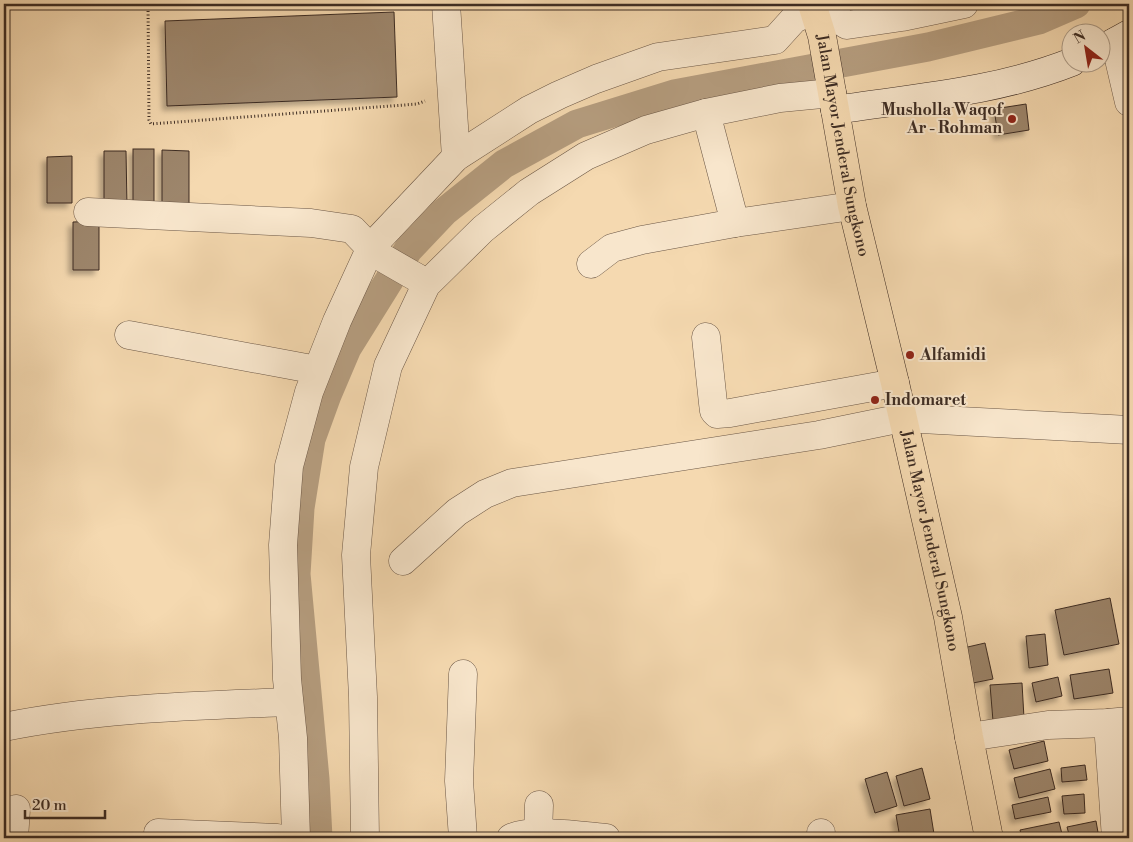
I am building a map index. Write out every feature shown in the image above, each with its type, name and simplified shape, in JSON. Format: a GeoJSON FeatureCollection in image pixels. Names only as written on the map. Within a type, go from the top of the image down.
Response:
{"type":"FeatureCollection","features":[{"type":"Feature","properties":{"kind":"main road","name":"Jalan Mayor Jenderal Sungkono"},"geometry":{"type":"LineString","coordinates":[[813,5],[822,36],[852,206],[895,383],[948,617],[989,838]]}},
{"type":"Feature","properties":{"kind":"street"},"geometry":{"type":"LineString","coordinates":[[446,4],[456,157]]}},
{"type":"Feature","properties":{"kind":"street"},"geometry":{"type":"LineString","coordinates":[[296,838],[293,738],[287,679],[283,545],[289,466],[309,392],[317,370],[337,321],[373,250],[456,157],[529,110],[596,79],[658,58],[774,40],[794,19],[813,5],[847,25],[902,17],[964,4]]}},
{"type":"Feature","properties":{"kind":"street"},"geometry":{"type":"LineString","coordinates":[[1115,42],[1129,102]]}},
{"type":"Feature","properties":{"kind":"street"},"geometry":{"type":"LineString","coordinates":[[365,838],[363,698],[356,554],[364,467],[388,366],[421,281],[529,192],[586,156],[646,130],[706,113],[780,98],[948,94],[1013,82],[1060,66]]}},
{"type":"Feature","properties":{"kind":"street"},"geometry":{"type":"LineString","coordinates":[[706,113],[735,223]]}},
{"type":"Feature","properties":{"kind":"street"},"geometry":{"type":"LineString","coordinates":[[591,264],[612,248],[642,240],[735,223],[852,206]]}},
{"type":"Feature","properties":{"kind":"street"},"geometry":{"type":"LineString","coordinates":[[88,212],[311,223],[352,229],[373,250],[421,281]]}},
{"type":"Feature","properties":{"kind":"street"},"geometry":{"type":"LineString","coordinates":[[128,335],[317,370]]}},
{"type":"Feature","properties":{"kind":"street"},"geometry":{"type":"LineString","coordinates":[[706,337],[714,411],[717,414],[895,383]]}},
{"type":"Feature","properties":{"kind":"street"},"geometry":{"type":"LineString","coordinates":[[403,561],[457,512],[485,494],[512,483],[820,435],[902,418],[1129,430]]}},
{"type":"Feature","properties":{"kind":"street"},"geometry":{"type":"LineString","coordinates":[[463,674],[458,781],[463,838]]}},
{"type":"Feature","properties":{"kind":"street"},"geometry":{"type":"LineString","coordinates":[[4,727],[37,720],[109,711],[289,702]]}},
{"type":"Feature","properties":{"kind":"street"},"geometry":{"type":"LineString","coordinates":[[969,737],[1048,725],[1119,722],[1116,838]]}},
{"type":"Feature","properties":{"kind":"street"},"geometry":{"type":"LineString","coordinates":[[538,834],[539,805]]}},
{"type":"Feature","properties":{"kind":"street"},"geometry":{"type":"LineString","coordinates":[[14,838],[16,809]]}},
{"type":"Feature","properties":{"kind":"street"},"geometry":{"type":"LineString","coordinates":[[158,833],[277,838]]}},
{"type":"Feature","properties":{"kind":"street"},"geometry":{"type":"LineString","coordinates":[[511,838],[523,834],[563,834],[606,838]]}},
{"type":"Feature","properties":{"kind":"path"},"geometry":{"type":"LineString","coordinates":[[148,4],[149,120],[151,124],[417,104],[430,97]]}},
{"type":"Feature","properties":{"kind":"building"},"geometry":{"type":"Polygon","coordinates":[[[394,12],[397,97],[167,106],[165,21],[394,12]]]}},
{"type":"Feature","properties":{"kind":"building","name":"Musholla Waqof Ar - Rohman"},"geometry":{"type":"Polygon","coordinates":[[[1026,104],[1029,130],[998,135],[994,109],[1026,104]]]}},
{"type":"Feature","properties":{"kind":"building"},"geometry":{"type":"Polygon","coordinates":[[[133,149],[154,149],[154,208],[133,208],[133,149]]]}},
{"type":"Feature","properties":{"kind":"building"},"geometry":{"type":"Polygon","coordinates":[[[162,150],[189,151],[189,208],[162,208],[162,150]]]}},
{"type":"Feature","properties":{"kind":"building"},"geometry":{"type":"Polygon","coordinates":[[[104,151],[126,151],[127,206],[104,206],[104,151]]]}},
{"type":"Feature","properties":{"kind":"building"},"geometry":{"type":"Polygon","coordinates":[[[72,156],[72,203],[47,203],[47,157],[72,156]]]}},
{"type":"Feature","properties":{"kind":"building"},"geometry":{"type":"Polygon","coordinates":[[[99,221],[99,270],[73,270],[73,222],[99,221]]]}},
{"type":"Feature","properties":{"kind":"building"},"geometry":{"type":"Polygon","coordinates":[[[1110,598],[1119,644],[1064,655],[1055,610],[1110,598]]]}},
{"type":"Feature","properties":{"kind":"building"},"geometry":{"type":"Polygon","coordinates":[[[1045,634],[1048,665],[1029,668],[1026,636],[1045,634]]]}},
{"type":"Feature","properties":{"kind":"building"},"geometry":{"type":"Polygon","coordinates":[[[985,643],[993,679],[968,684],[959,649],[985,643]]]}},
{"type":"Feature","properties":{"kind":"building"},"geometry":{"type":"Polygon","coordinates":[[[1109,669],[1113,693],[1074,699],[1070,675],[1109,669]]]}},
{"type":"Feature","properties":{"kind":"building"},"geometry":{"type":"Polygon","coordinates":[[[1058,677],[1062,696],[1036,702],[1032,683],[1058,677]]]}},
{"type":"Feature","properties":{"kind":"building"},"geometry":{"type":"Polygon","coordinates":[[[1022,683],[1024,718],[993,721],[990,685],[1022,683]]]}},
{"type":"Feature","properties":{"kind":"building"},"geometry":{"type":"Polygon","coordinates":[[[1044,741],[1048,761],[1014,769],[1009,750],[1044,741]]]}},
{"type":"Feature","properties":{"kind":"building"},"geometry":{"type":"Polygon","coordinates":[[[1085,765],[1087,780],[1062,782],[1061,768],[1085,765]]]}},
{"type":"Feature","properties":{"kind":"building"},"geometry":{"type":"Polygon","coordinates":[[[922,768],[930,799],[904,806],[896,776],[922,768]]]}},
{"type":"Feature","properties":{"kind":"building"},"geometry":{"type":"Polygon","coordinates":[[[1050,769],[1055,789],[1019,798],[1014,778],[1050,769]]]}},
{"type":"Feature","properties":{"kind":"building"},"geometry":{"type":"Polygon","coordinates":[[[887,772],[897,806],[875,813],[865,779],[887,772]]]}},
{"type":"Feature","properties":{"kind":"building"},"geometry":{"type":"Polygon","coordinates":[[[1084,794],[1085,813],[1064,814],[1062,796],[1084,794]]]}},
{"type":"Feature","properties":{"kind":"building"},"geometry":{"type":"Polygon","coordinates":[[[1048,797],[1051,812],[1015,819],[1012,805],[1048,797]]]}},
{"type":"Feature","properties":{"kind":"building"},"geometry":{"type":"Polygon","coordinates":[[[930,809],[934,834],[900,838],[896,815],[930,809]]]}},
{"type":"Feature","properties":{"kind":"building"},"geometry":{"type":"Polygon","coordinates":[[[1096,821],[1099,838],[1070,838],[1067,827],[1096,821]]]}},
{"type":"Feature","properties":{"kind":"building"},"geometry":{"type":"Polygon","coordinates":[[[1059,822],[1063,838],[1022,838],[1020,830],[1059,822]]]}},
{"type":"Feature","properties":{"kind":"waterway"},"geometry":{"type":"LineString","coordinates":[[318,838],[315,779],[296,574],[300,508],[311,439],[327,395],[347,348],[408,250],[444,212],[504,164],[577,124],[674,94],[928,47],[1039,20],[1076,4]]}},
{"type":"Feature","properties":{"kind":"place","name":"Musholla Waqof Ar - Rohman"},"geometry":{"type":"Point","coordinates":[1012,119]}},
{"type":"Feature","properties":{"kind":"place","name":"Alfamidi"},"geometry":{"type":"Point","coordinates":[910,355]}},
{"type":"Feature","properties":{"kind":"place","name":"Indomaret"},"geometry":{"type":"Point","coordinates":[875,400]}}]}
